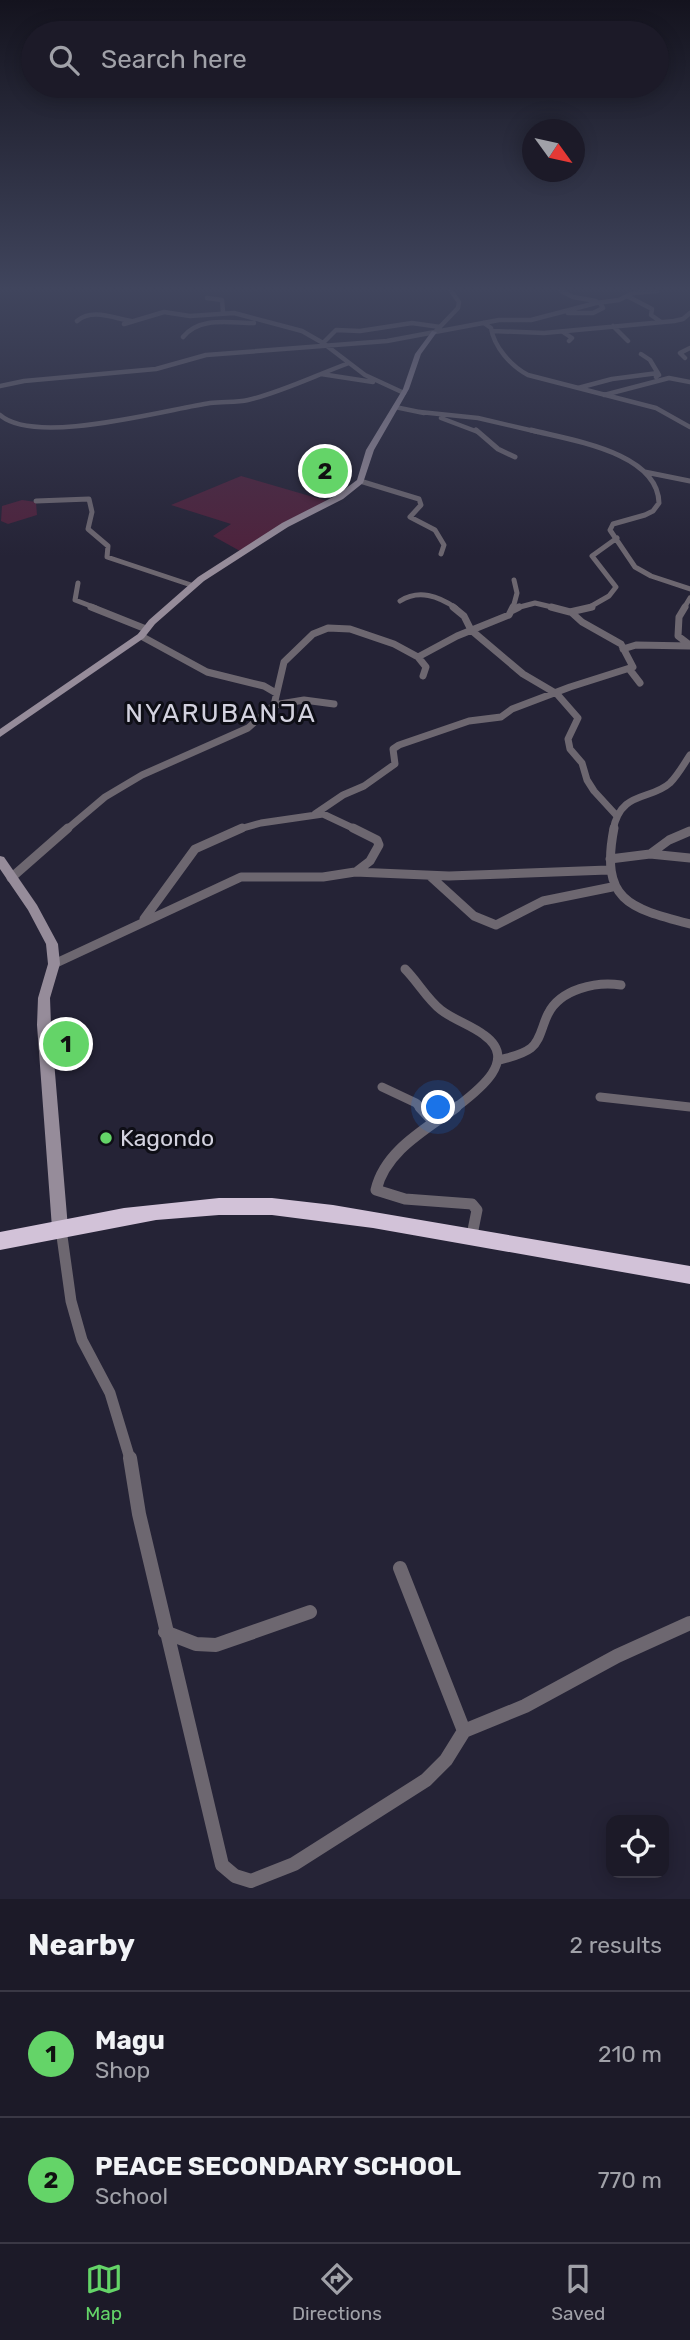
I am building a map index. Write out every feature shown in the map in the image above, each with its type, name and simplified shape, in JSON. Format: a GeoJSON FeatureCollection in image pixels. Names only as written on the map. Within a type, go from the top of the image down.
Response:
{"type":"FeatureCollection","features":[{"type":"Feature","properties":{"kind":"highway"},"geometry":{"type":"LineString","coordinates":[[0,1241],[60,1227],[142,1214],[248,1205],[328,1212],[690,1275]]}},
{"type":"Feature","properties":{"kind":"street"},"geometry":{"type":"LineString","coordinates":[[0,386],[39,380]]}},
{"type":"Feature","properties":{"kind":"street"},"geometry":{"type":"LineString","coordinates":[[0,415],[9,423],[33,428],[93,424],[247,400],[302,380]]}},
{"type":"Feature","properties":{"kind":"street"},"geometry":{"type":"LineString","coordinates":[[365,380],[385,384]]}},
{"type":"Feature","properties":{"kind":"street"},"geometry":{"type":"LineString","coordinates":[[377,380],[404,393]]}},
{"type":"Feature","properties":{"kind":"street"},"geometry":{"type":"LineString","coordinates":[[0,734],[144,633],[194,586],[285,524],[340,497],[360,481],[370,450],[404,393],[409,380]]}},
{"type":"Feature","properties":{"kind":"street"},"geometry":{"type":"LineString","coordinates":[[541,380],[656,408],[690,427]]}},
{"type":"Feature","properties":{"kind":"street"},"geometry":{"type":"LineString","coordinates":[[578,388],[610,380]]}},
{"type":"Feature","properties":{"kind":"street"},"geometry":{"type":"LineString","coordinates":[[650,383],[653,380]]}},
{"type":"Feature","properties":{"kind":"street"},"geometry":{"type":"LineString","coordinates":[[603,396],[663,380]]}},
{"type":"Feature","properties":{"kind":"street"},"geometry":{"type":"LineString","coordinates":[[395,407],[473,428],[498,449],[515,457]]}},
{"type":"Feature","properties":{"kind":"street"},"geometry":{"type":"LineString","coordinates":[[420,412],[453,415],[552,435],[617,454],[643,471],[658,491],[657,508],[645,515],[613,524],[610,530],[635,566],[651,576],[690,589]]}},
{"type":"Feature","properties":{"kind":"street"},"geometry":{"type":"LineString","coordinates":[[643,471],[690,481]]}},
{"type":"Feature","properties":{"kind":"street"},"geometry":{"type":"LineString","coordinates":[[360,481],[419,499],[421,505],[410,517],[437,533],[444,545],[441,554]]}},
{"type":"Feature","properties":{"kind":"street"},"geometry":{"type":"LineString","coordinates":[[36,501],[89,499],[92,512],[88,530],[108,546],[107,557],[194,586]]}},
{"type":"Feature","properties":{"kind":"street"},"geometry":{"type":"LineString","coordinates":[[572,613],[601,602],[615,590],[614,584],[592,558],[600,548],[617,538]]}},
{"type":"Feature","properties":{"kind":"street"},"geometry":{"type":"LineString","coordinates":[[513,610],[518,587],[514,580]]}},
{"type":"Feature","properties":{"kind":"street"},"geometry":{"type":"LineString","coordinates":[[79,583],[75,600],[144,633],[207,672],[264,686],[276,693]]}},
{"type":"Feature","properties":{"kind":"street"},"geometry":{"type":"LineString","coordinates":[[400,601],[418,594],[445,602],[465,616],[471,630],[523,674],[557,694],[578,718],[568,739],[570,749],[582,763],[587,780],[594,791],[616,815]]}},
{"type":"Feature","properties":{"kind":"street"},"geometry":{"type":"LineString","coordinates":[[690,598],[677,626],[678,636],[690,646]]}},
{"type":"Feature","properties":{"kind":"street"},"geometry":{"type":"LineString","coordinates":[[315,814],[343,795],[364,786],[395,764],[393,749],[399,745],[469,722],[501,717],[512,709],[600,677],[630,670],[634,665],[617,640],[582,622],[572,613],[538,602],[513,610],[502,619],[471,630],[418,657]]}},
{"type":"Feature","properties":{"kind":"street"},"geometry":{"type":"LineString","coordinates":[[274,705],[284,662],[310,636],[328,628],[350,629],[394,644],[418,657],[426,667],[423,676]]}},
{"type":"Feature","properties":{"kind":"street"},"geometry":{"type":"LineString","coordinates":[[623,649],[636,645],[690,646]]}},
{"type":"Feature","properties":{"kind":"street"},"geometry":{"type":"LineString","coordinates":[[630,670],[640,683]]}},
{"type":"Feature","properties":{"kind":"street"},"geometry":{"type":"LineString","coordinates":[[11,877],[105,797],[142,775],[248,728],[274,705],[304,700],[334,704]]}},
{"type":"Feature","properties":{"kind":"street"},"geometry":{"type":"LineString","coordinates":[[690,755],[669,784],[637,797],[616,815],[608,870],[612,887],[643,910],[690,924]]}},
{"type":"Feature","properties":{"kind":"street"},"geometry":{"type":"LineString","coordinates":[[143,921],[195,849],[211,839],[244,827],[315,814],[329,816],[377,840],[379,845],[370,861],[355,872]]}},
{"type":"Feature","properties":{"kind":"street"},"geometry":{"type":"LineString","coordinates":[[650,854],[669,840],[690,831]]}},
{"type":"Feature","properties":{"kind":"street"},"geometry":{"type":"LineString","coordinates":[[610,859],[650,854],[690,858]]}},
{"type":"Feature","properties":{"kind":"street"},"geometry":{"type":"LineString","coordinates":[[0,860],[33,908],[52,944],[54,964],[44,998],[44,1025],[60,1227],[71,1301],[82,1340],[110,1393],[129,1451],[139,1514],[165,1632],[222,1865],[234,1876],[251,1881],[294,1864],[426,1780],[446,1760],[464,1731],[525,1706],[617,1656],[690,1623]]}},
{"type":"Feature","properties":{"kind":"street"},"geometry":{"type":"LineString","coordinates":[[54,964],[242,877],[323,877],[355,872],[449,876],[608,870]]}},
{"type":"Feature","properties":{"kind":"street"},"geometry":{"type":"LineString","coordinates":[[429,874],[480,920],[492,925],[502,923],[538,903],[580,892],[596,894],[612,887]]}},
{"type":"Feature","properties":{"kind":"street"},"geometry":{"type":"LineString","coordinates":[[405,969],[436,1006],[486,1037],[497,1048],[500,1060],[496,1072],[479,1091],[434,1122],[397,1153],[376,1176],[376,1190],[405,1199],[472,1204],[477,1210],[472,1235]]}},
{"type":"Feature","properties":{"kind":"street"},"geometry":{"type":"LineString","coordinates":[[500,1060],[530,1049],[541,1034],[549,1011],[558,1001],[600,984],[621,985]]}},
{"type":"Feature","properties":{"kind":"street"},"geometry":{"type":"LineString","coordinates":[[382,1087],[416,1103],[434,1122]]}},
{"type":"Feature","properties":{"kind":"street"},"geometry":{"type":"LineString","coordinates":[[600,1097],[690,1107]]}},
{"type":"Feature","properties":{"kind":"street"},"geometry":{"type":"LineString","coordinates":[[400,1568],[464,1731]]}},
{"type":"Feature","properties":{"kind":"street"},"geometry":{"type":"LineString","coordinates":[[165,1632],[206,1646],[225,1645],[280,1621],[310,1612]]}},
{"type":"Feature","properties":{"kind":"shaded area"},"geometry":{"type":"Polygon","coordinates":[[[313,462],[346,465],[338,481],[304,478],[313,462]]]}},
{"type":"Feature","properties":{"kind":"shaded area"},"geometry":{"type":"Polygon","coordinates":[[[241,476],[327,501],[240,551],[213,536],[231,524],[171,505],[241,476]]]}},
{"type":"Feature","properties":{"kind":"shaded area"},"geometry":{"type":"Polygon","coordinates":[[[22,500],[36,502],[37,515],[8,524],[1,521],[2,506],[22,500]]]}},
{"type":"Feature","properties":{"kind":"place","name":"PEACE SECONDARY SCHOOL"},"geometry":{"type":"Point","coordinates":[325,471]}},
{"type":"Feature","properties":{"kind":"place","name":"Magu"},"geometry":{"type":"Point","coordinates":[66,1044]}},
{"type":"Feature","properties":{"kind":"place","name":"Kagondo"},"geometry":{"type":"Point","coordinates":[106,1138]}},
{"type":"Feature","properties":{"kind":"district","name":"NYARUBANJA"},"geometry":{"type":"Point","coordinates":[221,713]}}]}
